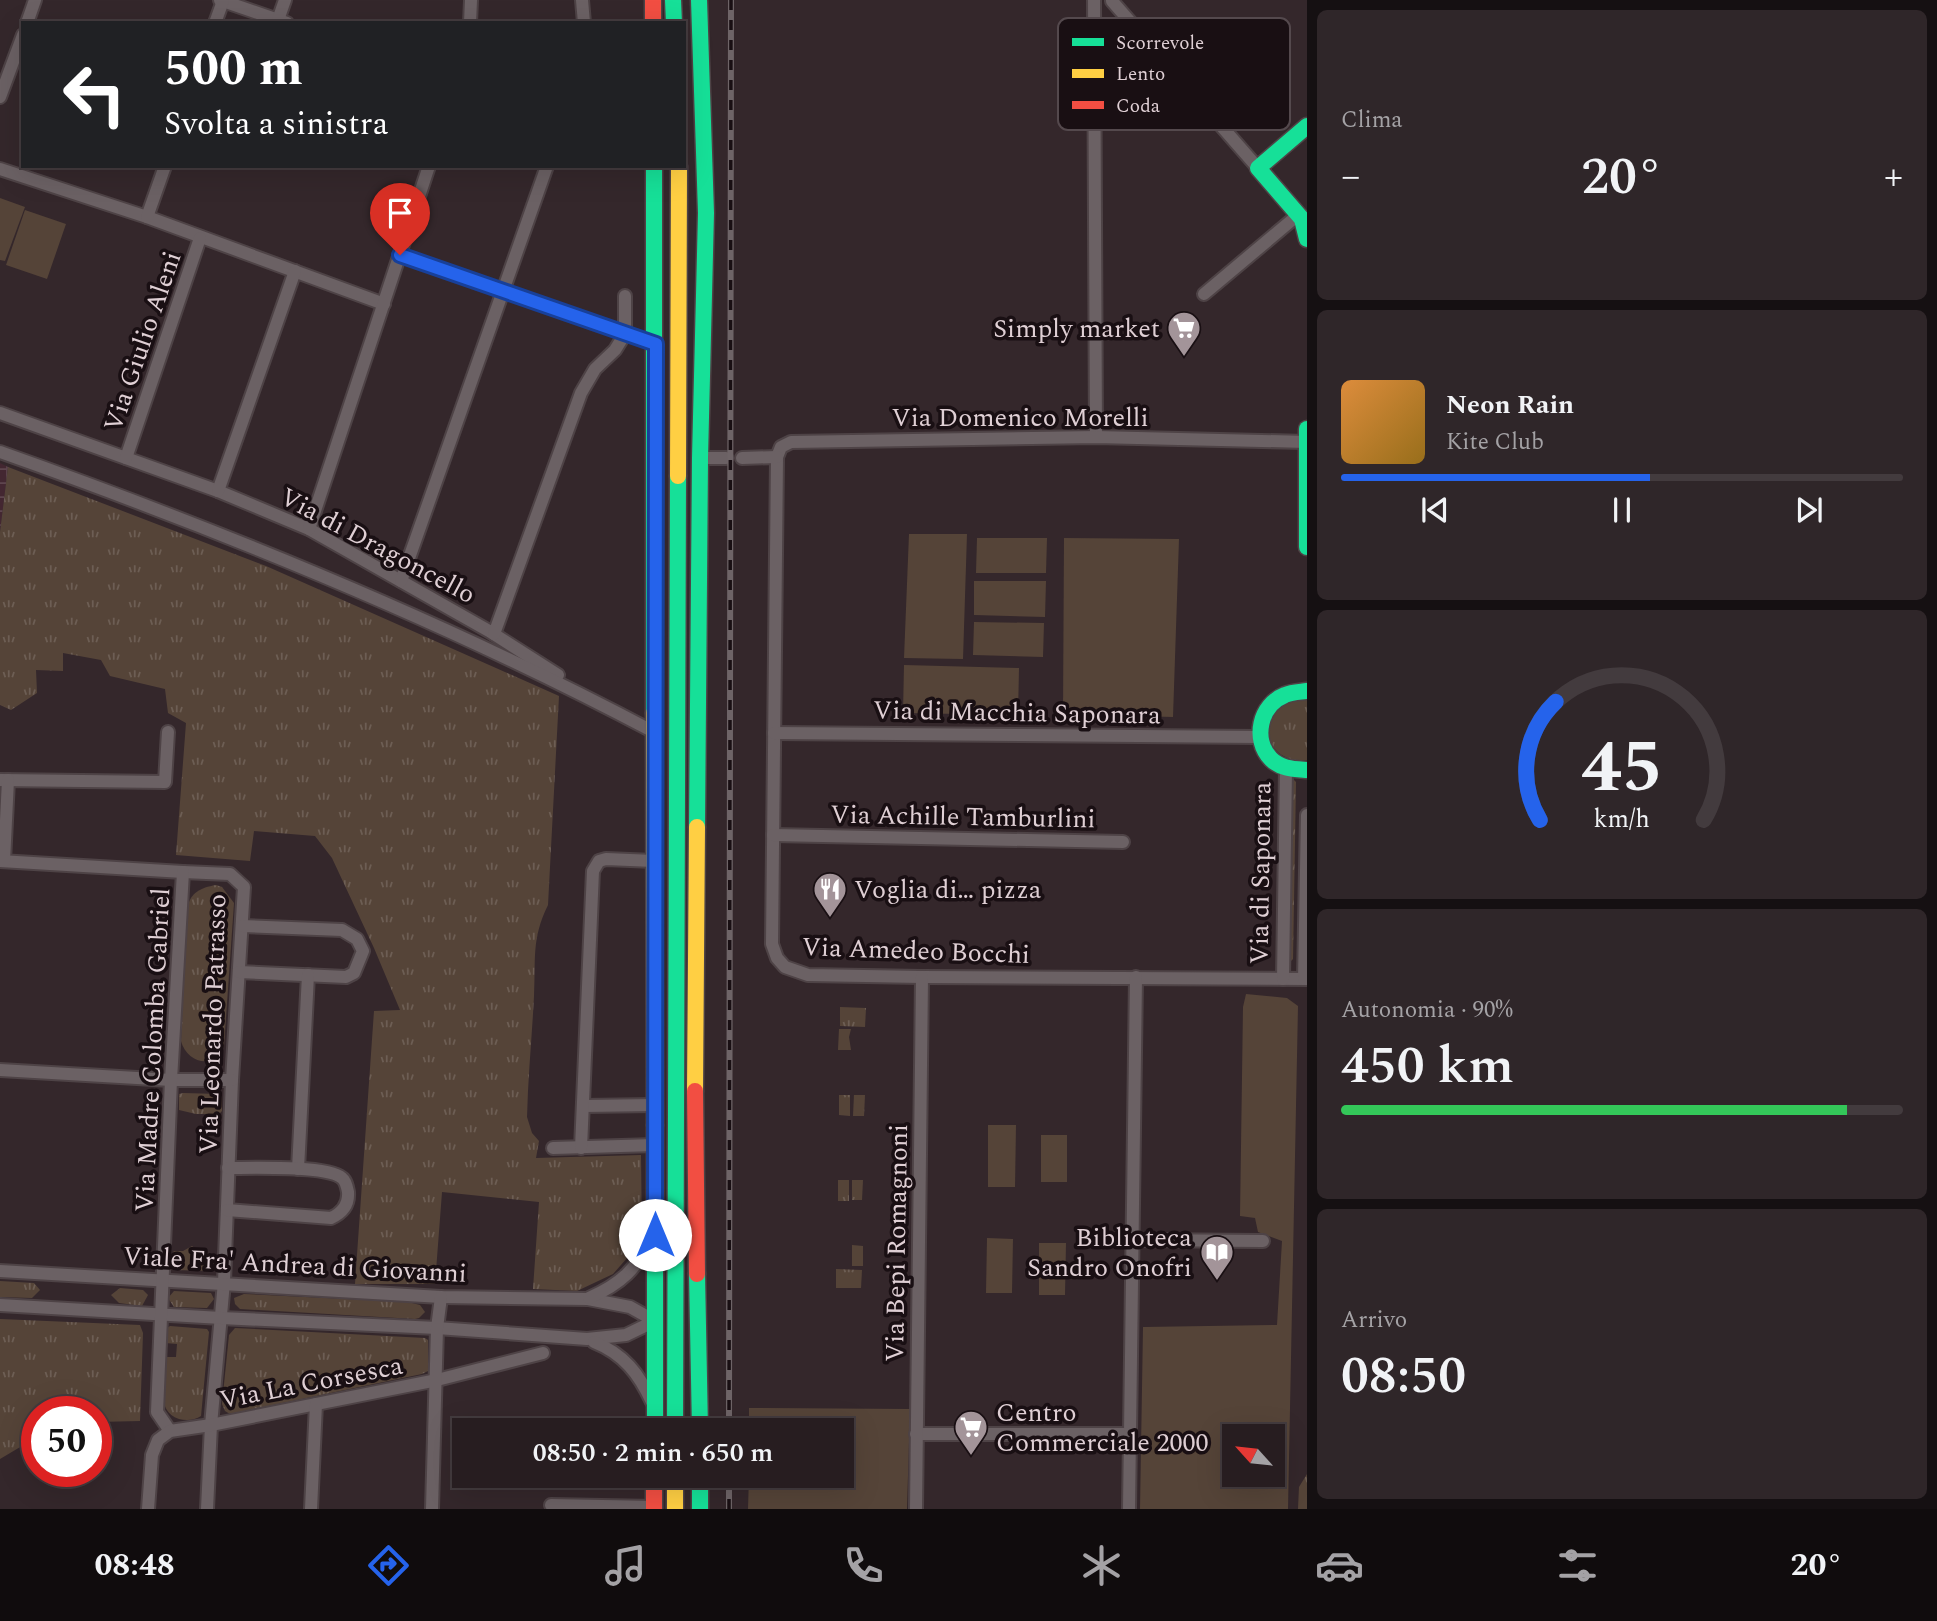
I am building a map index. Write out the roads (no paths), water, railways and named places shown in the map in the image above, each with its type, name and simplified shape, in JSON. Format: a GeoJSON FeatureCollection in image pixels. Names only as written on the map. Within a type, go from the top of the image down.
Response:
{"type":"FeatureCollection","features":[{"type":"Feature","properties":{"kind":"main road"},"geometry":{"type":"LineString","coordinates":[[653,0],[653,21]]}},
{"type":"Feature","properties":{"kind":"main road"},"geometry":{"type":"LineString","coordinates":[[673,0],[674,21]]}},
{"type":"Feature","properties":{"kind":"main road"},"geometry":{"type":"LineString","coordinates":[[683,0],[683,21]]}},
{"type":"Feature","properties":{"kind":"main road"},"geometry":{"type":"LineString","coordinates":[[699,0],[706,213],[699,458],[695,1137],[700,1418]]}},
{"type":"Feature","properties":{"kind":"main road"},"geometry":{"type":"LineString","coordinates":[[1307,126],[1258,168],[1303,217],[1307,239]]}},
{"type":"Feature","properties":{"kind":"main road"},"geometry":{"type":"LineString","coordinates":[[654,168],[655,1418]]}},
{"type":"Feature","properties":{"kind":"main road"},"geometry":{"type":"LineString","coordinates":[[675,1418],[679,168]]}},
{"type":"Feature","properties":{"kind":"main road"},"geometry":{"type":"LineString","coordinates":[[1307,429],[1307,547]]}},
{"type":"Feature","properties":{"kind":"main road"},"geometry":{"type":"LineString","coordinates":[[1307,691],[1282,694],[1264,712],[1260,724],[1260,737],[1269,757],[1286,768],[1307,770]]}},
{"type":"Feature","properties":{"kind":"main road"},"geometry":{"type":"LineString","coordinates":[[654,1488],[654,1508]]}},
{"type":"Feature","properties":{"kind":"main road"},"geometry":{"type":"LineString","coordinates":[[674,1509],[675,1488]]}},
{"type":"Feature","properties":{"kind":"main road"},"geometry":{"type":"LineString","coordinates":[[700,1488],[700,1509]]}},
{"type":"Feature","properties":{"kind":"street"},"geometry":{"type":"LineString","coordinates":[[28,21],[36,0]]}},
{"type":"Feature","properties":{"kind":"street"},"geometry":{"type":"LineString","coordinates":[[216,21],[221,1],[283,21],[285,0]]}},
{"type":"Feature","properties":{"kind":"street"},"geometry":{"type":"LineString","coordinates":[[470,21],[471,0]]}},
{"type":"Feature","properties":{"kind":"street"},"geometry":{"type":"LineString","coordinates":[[582,0],[584,21]]}},
{"type":"Feature","properties":{"kind":"street"},"geometry":{"type":"LineString","coordinates":[[1094,1],[1113,1],[1128,18]]}},
{"type":"Feature","properties":{"kind":"street"},"geometry":{"type":"LineString","coordinates":[[0,97],[21,40]]}},
{"type":"Feature","properties":{"kind":"street"},"geometry":{"type":"LineString","coordinates":[[1095,130],[1096,437]]}},
{"type":"Feature","properties":{"kind":"street"},"geometry":{"type":"LineString","coordinates":[[1225,130],[1258,168]]}},
{"type":"Feature","properties":{"kind":"street"},"geometry":{"type":"LineString","coordinates":[[146,217],[164,168]]}},
{"type":"Feature","properties":{"kind":"street"},"geometry":{"type":"LineString","coordinates":[[309,529],[428,168]]}},
{"type":"Feature","properties":{"kind":"street"},"geometry":{"type":"LineString","coordinates":[[401,581],[546,168]]}},
{"type":"Feature","properties":{"kind":"street"},"geometry":{"type":"LineString","coordinates":[[0,169],[146,217],[384,304]]}},
{"type":"Feature","properties":{"kind":"street"},"geometry":{"type":"LineString","coordinates":[[1204,294],[1303,217]]}},
{"type":"Feature","properties":{"kind":"street","name":"Via Giulio Aleni"},"geometry":{"type":"LineString","coordinates":[[126,458],[200,238]]}},
{"type":"Feature","properties":{"kind":"street"},"geometry":{"type":"LineString","coordinates":[[400,255],[656,344]]}},
{"type":"Feature","properties":{"kind":"street"},"geometry":{"type":"LineString","coordinates":[[218,491],[295,271]]}},
{"type":"Feature","properties":{"kind":"street"},"geometry":{"type":"LineString","coordinates":[[494,634],[581,393],[590,376],[615,351],[625,334],[625,296]]}},
{"type":"Feature","properties":{"kind":"street","name":"Via di Dragoncello"},"geometry":{"type":"LineString","coordinates":[[0,413],[218,491],[309,529],[494,634],[602,704]]}},
{"type":"Feature","properties":{"kind":"street","name":"Via Domenico Morelli"},"geometry":{"type":"LineString","coordinates":[[742,458],[777,457],[781,447],[791,442],[1096,437],[1307,442]]}},
{"type":"Feature","properties":{"kind":"street","name":"Via di Dragoncello"},"geometry":{"type":"LineString","coordinates":[[0,452],[311,571],[465,639],[602,704],[654,732]]}},
{"type":"Feature","properties":{"kind":"street","name":"Via Amedeo Bocchi"},"geometry":{"type":"LineString","coordinates":[[777,457],[772,944],[780,963],[791,970],[808,975],[1305,979]]}},
{"type":"Feature","properties":{"kind":"street"},"geometry":{"type":"LineString","coordinates":[[699,458],[726,458]]}},
{"type":"Feature","properties":{"kind":"street","name":"Via Leonardo Patrasso"},"geometry":{"type":"LineString","coordinates":[[168,732],[165,782],[4,780],[2,861],[230,874],[244,887],[232,1080],[224,1283],[211,1425],[207,1509]]}},
{"type":"Feature","properties":{"kind":"street","name":"Via di Macchia Saponara"},"geometry":{"type":"LineString","coordinates":[[774,733],[1260,737]]}},
{"type":"Feature","properties":{"kind":"street","name":"Via di Saponara"},"geometry":{"type":"LineString","coordinates":[[1283,979],[1286,768]]}},
{"type":"Feature","properties":{"kind":"street","name":"Via di Saponara"},"geometry":{"type":"LineString","coordinates":[[1305,979],[1307,815]]}},
{"type":"Feature","properties":{"kind":"street","name":"Via Achille Tamburlini"},"geometry":{"type":"LineString","coordinates":[[773,835],[1123,842]]}},
{"type":"Feature","properties":{"kind":"street"},"geometry":{"type":"LineString","coordinates":[[581,1148],[593,871],[599,862],[606,859],[654,861]]}},
{"type":"Feature","properties":{"kind":"street","name":"Via Madre Colomba Gabriel"},"geometry":{"type":"LineString","coordinates":[[170,1431],[158,1412],[171,1080],[183,872]]}},
{"type":"Feature","properties":{"kind":"street"},"geometry":{"type":"LineString","coordinates":[[239,972],[346,977],[354,972],[363,951],[362,944],[357,939],[342,930],[243,926]]}},
{"type":"Feature","properties":{"kind":"street"},"geometry":{"type":"LineString","coordinates":[[298,1169],[308,975]]}},
{"type":"Feature","properties":{"kind":"street","name":"Via Bepi Romagnoni"},"geometry":{"type":"LineString","coordinates":[[916,1509],[922,977]]}},
{"type":"Feature","properties":{"kind":"street"},"geometry":{"type":"LineString","coordinates":[[1129,1509],[1136,977]]}},
{"type":"Feature","properties":{"kind":"street"},"geometry":{"type":"LineString","coordinates":[[0,1070],[171,1080],[232,1080]]}},
{"type":"Feature","properties":{"kind":"street"},"geometry":{"type":"LineString","coordinates":[[583,1106],[655,1105]]}},
{"type":"Feature","properties":{"kind":"street"},"geometry":{"type":"LineString","coordinates":[[553,1148],[655,1145]]}},
{"type":"Feature","properties":{"kind":"street"},"geometry":{"type":"LineString","coordinates":[[226,1210],[331,1218],[342,1211],[348,1196],[342,1178],[327,1171],[228,1167]]}},
{"type":"Feature","properties":{"kind":"street","name":"Viale Fra' Andrea di Giovanni"},"geometry":{"type":"LineString","coordinates":[[588,1299],[624,1279],[655,1235]]}},
{"type":"Feature","properties":{"kind":"street"},"geometry":{"type":"LineString","coordinates":[[1134,1240],[1263,1241]]}},
{"type":"Feature","properties":{"kind":"street","name":"Viale Fra' Andrea di Giovanni"},"geometry":{"type":"LineString","coordinates":[[0,1271],[441,1297],[588,1299],[630,1307],[655,1321]]}},
{"type":"Feature","properties":{"kind":"street"},"geometry":{"type":"LineString","coordinates":[[432,1509],[441,1297]]}},
{"type":"Feature","properties":{"kind":"street"},"geometry":{"type":"LineString","coordinates":[[0,1305],[438,1328],[587,1339],[638,1332],[655,1321]]}},
{"type":"Feature","properties":{"kind":"street"},"geometry":{"type":"LineString","coordinates":[[587,1339],[616,1352],[628,1363],[639,1376],[655,1409]]}},
{"type":"Feature","properties":{"kind":"street","name":"Via La Corsesca"},"geometry":{"type":"LineString","coordinates":[[170,1431],[437,1380],[543,1353]]}},
{"type":"Feature","properties":{"kind":"street"},"geometry":{"type":"LineString","coordinates":[[311,1509],[316,1404]]}},
{"type":"Feature","properties":{"kind":"street"},"geometry":{"type":"LineString","coordinates":[[148,1509],[152,1455],[158,1440],[170,1431]]}},
{"type":"Feature","properties":{"kind":"street"},"geometry":{"type":"LineString","coordinates":[[916,1434],[1130,1434]]}},
{"type":"Feature","properties":{"kind":"street"},"geometry":{"type":"LineString","coordinates":[[551,1505],[654,1508]]}},
{"type":"Feature","properties":{"kind":"railway"},"geometry":{"type":"LineString","coordinates":[[729,1418],[731,0]]}},
{"type":"Feature","properties":{"kind":"railway"},"geometry":{"type":"LineString","coordinates":[[729,1488],[729,1509]]}},
{"type":"Feature","properties":{"kind":"place","name":"Simply market"},"geometry":{"type":"Point","coordinates":[1184,358]}},
{"type":"Feature","properties":{"kind":"place","name":"Voglia di… pizza"},"geometry":{"type":"Point","coordinates":[830,919]}},
{"type":"Feature","properties":{"kind":"place","name":"Biblioteca Sandro Onofri"},"geometry":{"type":"Point","coordinates":[1217,1282]}},
{"type":"Feature","properties":{"kind":"place","name":"Centro Commerciale 2000"},"geometry":{"type":"Point","coordinates":[971,1457]}}]}
